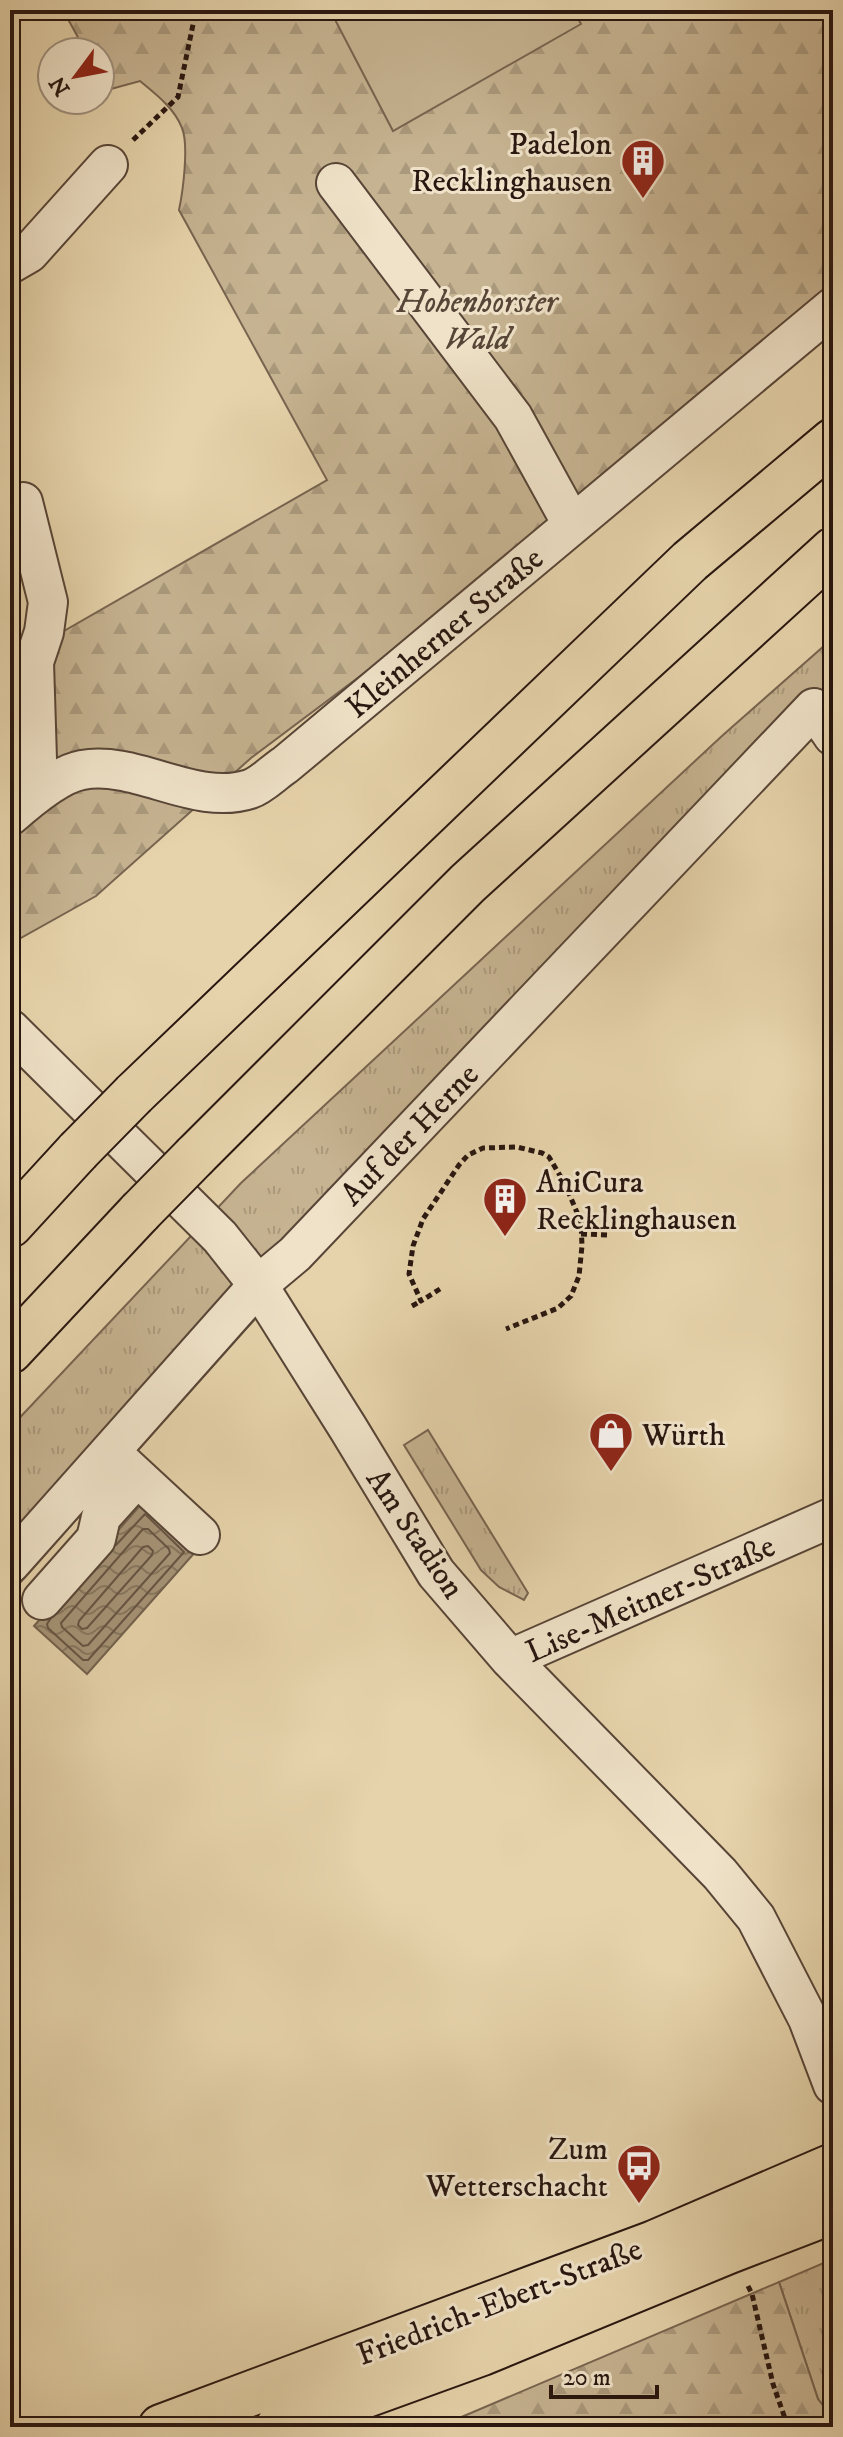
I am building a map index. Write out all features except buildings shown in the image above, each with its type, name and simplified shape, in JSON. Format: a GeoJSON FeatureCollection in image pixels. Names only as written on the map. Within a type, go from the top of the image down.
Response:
{"type":"FeatureCollection","features":[{"type":"Feature","properties":{"kind":"main road"},"geometry":{"type":"LineString","coordinates":[[10,1225],[134,1094],[690,561],[833,441]]}},
{"type":"Feature","properties":{"kind":"main road"},"geometry":{"type":"LineString","coordinates":[[10,1351],[140,1212],[468,883],[833,550]]}},
{"type":"Feature","properties":{"kind":"main road","name":"Friedrich-Ebert-Straße"},"geometry":{"type":"LineString","coordinates":[[161,2427],[654,2243],[833,2166]]}},
{"type":"Feature","properties":{"kind":"main road","name":"Friedrich-Ebert-Straße"},"geometry":{"type":"LineString","coordinates":[[278,2427],[482,2353],[833,2211]]}},
{"type":"Feature","properties":{"kind":"street"},"geometry":{"type":"LineString","coordinates":[[10,264],[29,253],[108,165]]}},
{"type":"Feature","properties":{"kind":"street"},"geometry":{"type":"LineString","coordinates":[[336,183],[513,417],[572,524]]}},
{"type":"Feature","properties":{"kind":"street","name":"Kleinherner Straße"},"geometry":{"type":"LineString","coordinates":[[24,804],[80,770],[123,771],[222,794],[252,789],[285,765],[833,307]]}},
{"type":"Feature","properties":{"kind":"street"},"geometry":{"type":"LineString","coordinates":[[23,502],[48,602],[44,632],[34,662],[24,804]]}},
{"type":"Feature","properties":{"kind":"street","name":"Auf der Herne"},"geometry":{"type":"LineString","coordinates":[[10,1564],[124,1464],[258,1285],[295,1254],[824,722]]}},
{"type":"Feature","properties":{"kind":"street","name":"Am Stadion"},"geometry":{"type":"LineString","coordinates":[[10,1029],[220,1237],[258,1285],[436,1573],[510,1659],[720,1874],[756,1918],[808,2019],[833,2085]]}},
{"type":"Feature","properties":{"kind":"street"},"geometry":{"type":"LineString","coordinates":[[42,1600],[96,1539],[101,1517],[124,1464],[200,1535]]}},
{"type":"Feature","properties":{"kind":"street","name":"Lise-Meitner-Straße"},"geometry":{"type":"LineString","coordinates":[[510,1659],[833,1517]]}},
{"type":"Feature","properties":{"kind":"path"},"geometry":{"type":"LineString","coordinates":[[108,165],[178,97],[196,10]]}},
{"type":"Feature","properties":{"kind":"path"},"geometry":{"type":"LineString","coordinates":[[421,1301],[409,1274],[413,1246],[423,1219],[468,1155],[490,1147],[517,1147],[542,1153],[549,1157],[574,1201],[581,1222],[579,1276],[571,1296],[550,1313],[506,1329]]}},
{"type":"Feature","properties":{"kind":"path"},"geometry":{"type":"LineString","coordinates":[[581,1234],[608,1235]]}},
{"type":"Feature","properties":{"kind":"path"},"geometry":{"type":"LineString","coordinates":[[412,1306],[440,1289]]}},
{"type":"Feature","properties":{"kind":"path"},"geometry":{"type":"LineString","coordinates":[[729,2251],[752,2294],[773,2384],[788,2427]]}},
{"type":"Feature","properties":{"kind":"green space","name":"Hohenhorster Wald"},"geometry":{"type":"Polygon","coordinates":[[[63,10],[833,10],[833,295],[515,560],[251,758],[96,896],[10,944],[10,662],[327,480],[179,210],[185,156],[179,121],[164,102],[140,81],[116,88],[116,36],[77,36],[63,10]]]}},
{"type":"Feature","properties":{"kind":"green space"},"geometry":{"type":"Polygon","coordinates":[[[330,10],[573,10],[581,24],[393,131],[330,10]]]}},
{"type":"Feature","properties":{"kind":"green space"},"geometry":{"type":"Polygon","coordinates":[[[833,638],[833,706],[779,751],[246,1329],[10,1594],[10,1428],[241,1183],[723,735],[833,638]]]}},
{"type":"Feature","properties":{"kind":"green space"},"geometry":{"type":"Polygon","coordinates":[[[428,1430],[528,1593],[524,1600],[499,1587],[481,1570],[404,1445],[428,1430]]]}},
{"type":"Feature","properties":{"kind":"green space"},"geometry":{"type":"Polygon","coordinates":[[[833,2259],[833,2418],[818,2399],[779,2282],[833,2259]]]}},
{"type":"Feature","properties":{"kind":"green space"},"geometry":{"type":"Polygon","coordinates":[[[779,2282],[818,2399],[833,2418],[833,2427],[794,2427],[791,2421],[775,2427],[438,2427],[779,2282]]]}},
{"type":"Feature","properties":{"kind":"water"},"geometry":{"type":"Polygon","coordinates":[[[144,1501],[197,1550],[87,1674],[34,1626],[144,1501]]]}},
{"type":"Feature","properties":{"kind":"place","name":"Padelon Recklinghausen"},"geometry":{"type":"Point","coordinates":[643,200]}},
{"type":"Feature","properties":{"kind":"place","name":"AniCura Recklinghausen"},"geometry":{"type":"Point","coordinates":[505,1238]}},
{"type":"Feature","properties":{"kind":"place","name":"Würth"},"geometry":{"type":"Point","coordinates":[611,1473]}},
{"type":"Feature","properties":{"kind":"place","name":"Zum Wetterschacht"},"geometry":{"type":"Point","coordinates":[639,2205]}}]}
